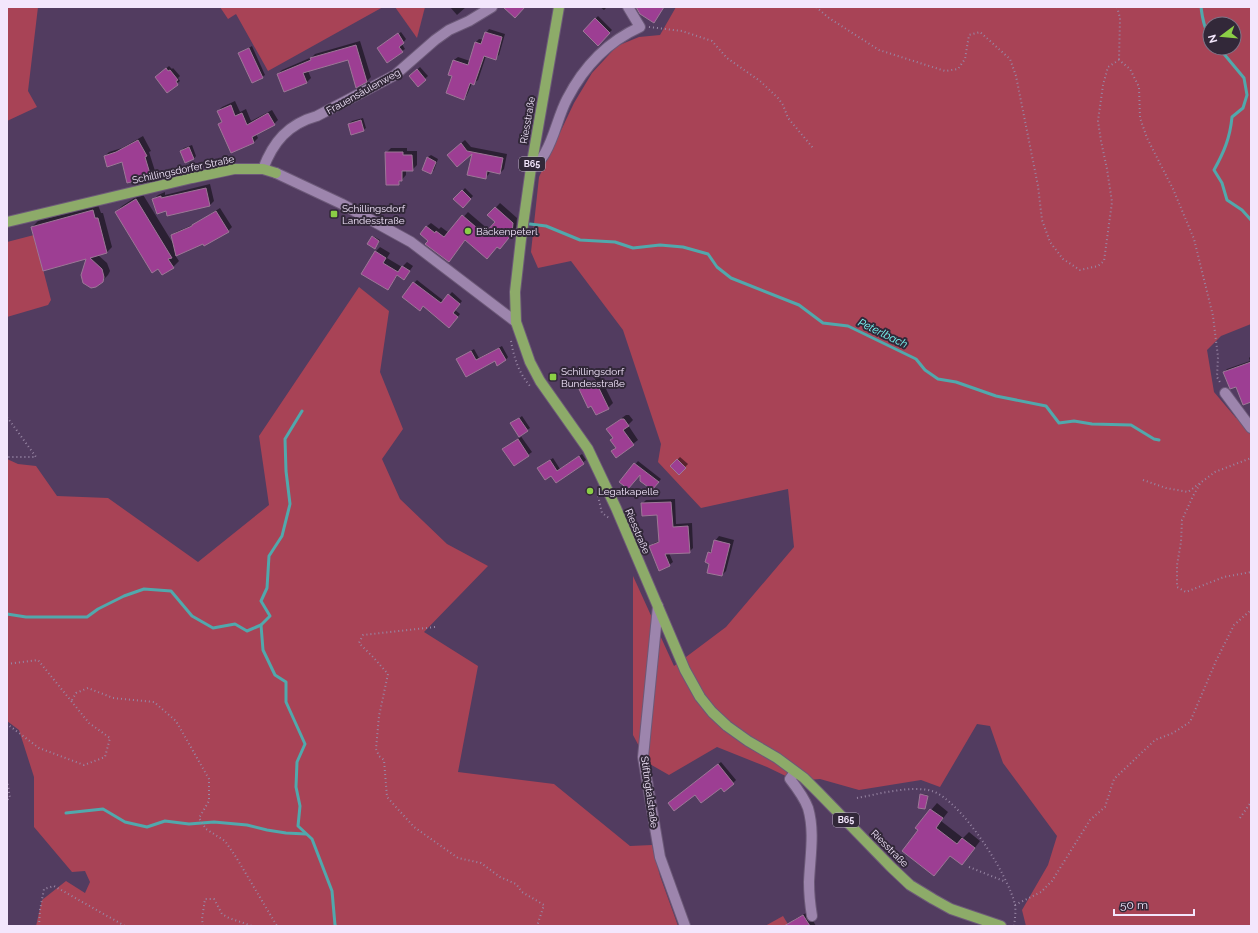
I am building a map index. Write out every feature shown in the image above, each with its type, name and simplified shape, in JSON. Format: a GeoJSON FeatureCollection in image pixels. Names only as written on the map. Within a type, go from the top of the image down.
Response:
{"type":"FeatureCollection","features":[{"type":"Feature","properties":{"kind":"main road","name":"Riesstraße"},"geometry":{"type":"LineString","coordinates":[[559,7],[520,239],[515,292],[516,322],[530,362],[540,381],[588,449],[600,472],[685,670],[700,697],[712,712],[727,726],[777,758],[795,772],[819,793],[891,867],[910,884],[932,900],[951,909],[1001,926]]}},
{"type":"Feature","properties":{"kind":"main road","name":"Schillingsdorfer Straße"},"geometry":{"type":"LineString","coordinates":[[7,222],[234,169],[263,168],[276,173]]}},
{"type":"Feature","properties":{"kind":"street","name":"Frauensäulenweg"},"geometry":{"type":"LineString","coordinates":[[263,168],[268,154],[280,137],[292,128],[395,75],[435,40],[449,30],[492,7]]}},
{"type":"Feature","properties":{"kind":"street"},"geometry":{"type":"LineString","coordinates":[[531,168],[545,154],[567,99],[586,70],[608,46],[627,33],[640,27],[628,7]]}},
{"type":"Feature","properties":{"kind":"street","name":"Schillingsdorfer Straße"},"geometry":{"type":"LineString","coordinates":[[276,173],[342,204],[411,242],[516,322]]}},
{"type":"Feature","properties":{"kind":"street"},"geometry":{"type":"LineString","coordinates":[[1225,393],[1251,428]]}},
{"type":"Feature","properties":{"kind":"street","name":"Stiftingtalstraße"},"geometry":{"type":"LineString","coordinates":[[658,606],[643,757],[660,857],[685,926]]}},
{"type":"Feature","properties":{"kind":"street"},"geometry":{"type":"LineString","coordinates":[[795,772],[790,779],[803,797],[808,808],[812,835],[809,899],[812,916]]}},
{"type":"Feature","properties":{"kind":"path"},"geometry":{"type":"LineString","coordinates":[[816,7],[829,18],[879,50],[946,71],[958,69],[965,59],[969,35],[980,32],[1010,59],[1018,84],[1038,186],[1042,220],[1050,242],[1063,259],[1080,270],[1098,266],[1104,261],[1112,202],[1098,121],[1103,84],[1108,67],[1119,60]]}},
{"type":"Feature","properties":{"kind":"path"},"geometry":{"type":"LineString","coordinates":[[1117,7],[1120,18],[1119,60]]}},
{"type":"Feature","properties":{"kind":"path"},"geometry":{"type":"LineString","coordinates":[[640,27],[682,31],[712,41],[727,58],[760,81],[778,98],[783,105],[788,118],[813,148]]}},
{"type":"Feature","properties":{"kind":"path"},"geometry":{"type":"LineString","coordinates":[[1119,60],[1130,69],[1139,88],[1140,118],[1147,138],[1173,189],[1194,239],[1213,316],[1218,357],[1217,377],[1225,393]]}},
{"type":"Feature","properties":{"kind":"path"},"geometry":{"type":"LineString","coordinates":[[510,338],[516,362],[521,374],[532,389]]}},
{"type":"Feature","properties":{"kind":"path"},"geometry":{"type":"LineString","coordinates":[[7,417],[36,457],[7,457]]}},
{"type":"Feature","properties":{"kind":"path"},"geometry":{"type":"LineString","coordinates":[[1143,480],[1166,488],[1188,492],[1215,472],[1251,458]]}},
{"type":"Feature","properties":{"kind":"path"},"geometry":{"type":"LineString","coordinates":[[1200,484],[1182,520],[1181,542],[1177,565],[1177,587],[1186,592],[1224,577],[1251,572]]}},
{"type":"Feature","properties":{"kind":"path"},"geometry":{"type":"LineString","coordinates":[[598,493],[602,513],[612,520]]}},
{"type":"Feature","properties":{"kind":"path"},"geometry":{"type":"LineString","coordinates":[[1015,905],[1041,892],[1052,881],[1090,820],[1105,807],[1114,779],[1155,740],[1173,733],[1190,722],[1216,661],[1234,625],[1251,610]]}},
{"type":"Feature","properties":{"kind":"path"},"geometry":{"type":"LineString","coordinates":[[435,626],[363,635],[359,643],[388,674],[379,716],[376,749],[379,756],[384,760],[387,797],[414,827],[458,858],[481,863],[500,877],[516,884],[522,892],[544,905],[537,926]]}},
{"type":"Feature","properties":{"kind":"path"},"geometry":{"type":"LineString","coordinates":[[7,664],[38,660],[90,723],[110,738],[105,757],[84,765],[39,748],[7,724]]}},
{"type":"Feature","properties":{"kind":"path"},"geometry":{"type":"LineString","coordinates":[[72,700],[76,693],[88,688],[113,698],[154,702],[176,720],[208,779],[209,801],[199,818],[206,828],[225,841],[277,926]]}},
{"type":"Feature","properties":{"kind":"path"},"geometry":{"type":"LineString","coordinates":[[7,780],[10,798],[7,800]]}},
{"type":"Feature","properties":{"kind":"path"},"geometry":{"type":"LineString","coordinates":[[857,798],[906,790],[931,791],[941,795],[973,828],[998,865],[1007,883],[1015,905],[1014,926]]}},
{"type":"Feature","properties":{"kind":"path"},"geometry":{"type":"LineString","coordinates":[[1240,818],[1251,802]]}},
{"type":"Feature","properties":{"kind":"path"},"geometry":{"type":"LineString","coordinates":[[969,867],[1007,883]]}},
{"type":"Feature","properties":{"kind":"path"},"geometry":{"type":"LineString","coordinates":[[39,926],[44,889],[54,886],[126,926]]}},
{"type":"Feature","properties":{"kind":"path"},"geometry":{"type":"LineString","coordinates":[[202,926],[205,899],[214,899],[222,914],[252,926]]}},
{"type":"Feature","properties":{"kind":"shaded area"},"geometry":{"type":"Polygon","coordinates":[[[7,7],[38,7],[28,91],[37,107],[7,121],[7,7]]]}},
{"type":"Feature","properties":{"kind":"shaded area"},"geometry":{"type":"Polygon","coordinates":[[[220,7],[383,7],[268,71],[236,14],[228,19],[220,7]]]}},
{"type":"Feature","properties":{"kind":"shaded area"},"geometry":{"type":"Polygon","coordinates":[[[395,7],[425,7],[417,38],[395,7]]]}},
{"type":"Feature","properties":{"kind":"shaded area"},"geometry":{"type":"Polygon","coordinates":[[[676,7],[1251,7],[1251,324],[1221,336],[1207,350],[1214,392],[1236,418],[1251,420],[1251,926],[1026,926],[1022,910],[1048,865],[1057,836],[1003,763],[990,726],[977,724],[940,787],[921,780],[859,790],[820,779],[796,781],[767,767],[717,747],[669,775],[648,763],[633,735],[633,576],[674,666],[726,627],[794,547],[788,489],[701,508],[658,462],[661,444],[623,330],[571,261],[538,268],[531,252],[539,177],[574,103],[592,73],[617,46],[639,37],[660,35],[676,7]]]}},
{"type":"Feature","properties":{"kind":"shaded area"},"geometry":{"type":"Polygon","coordinates":[[[34,235],[51,300],[48,305],[7,317],[7,242],[34,235]]]}},
{"type":"Feature","properties":{"kind":"shaded area"},"geometry":{"type":"Polygon","coordinates":[[[359,287],[389,311],[380,372],[403,429],[382,459],[400,499],[447,544],[488,566],[424,632],[478,666],[458,772],[554,784],[630,846],[652,845],[660,876],[678,926],[36,926],[42,900],[66,881],[85,893],[90,882],[85,871],[72,872],[34,827],[34,777],[19,730],[7,721],[7,459],[18,464],[36,466],[57,496],[108,498],[198,562],[269,505],[259,436],[359,287]]]}},
{"type":"Feature","properties":{"kind":"shaded area"},"geometry":{"type":"Polygon","coordinates":[[[783,916],[789,926],[765,926],[783,916]]]}},
{"type":"Feature","properties":{"kind":"building"},"geometry":{"type":"Polygon","coordinates":[[[503,7],[525,7],[515,18],[503,7]]]}},
{"type":"Feature","properties":{"kind":"building"},"geometry":{"type":"Polygon","coordinates":[[[636,7],[664,7],[654,23],[640,14],[636,7]]]}},
{"type":"Feature","properties":{"kind":"building"},"geometry":{"type":"Polygon","coordinates":[[[595,18],[610,33],[598,46],[583,31],[595,18]]]}},
{"type":"Feature","properties":{"kind":"building"},"geometry":{"type":"Polygon","coordinates":[[[485,32],[502,37],[496,60],[484,56],[474,85],[470,83],[464,100],[446,93],[452,76],[448,75],[453,60],[468,65],[475,42],[481,44],[485,32]]]}},
{"type":"Feature","properties":{"kind":"building"},"geometry":{"type":"Polygon","coordinates":[[[398,33],[404,43],[399,47],[403,52],[387,63],[377,48],[398,33]]]}},
{"type":"Feature","properties":{"kind":"building"},"geometry":{"type":"Polygon","coordinates":[[[356,45],[367,82],[356,88],[348,60],[303,73],[307,83],[284,92],[277,74],[311,60],[310,58],[356,45]]]}},
{"type":"Feature","properties":{"kind":"building"},"geometry":{"type":"Polygon","coordinates":[[[249,48],[263,78],[252,83],[238,53],[249,48]]]}},
{"type":"Feature","properties":{"kind":"building"},"geometry":{"type":"Polygon","coordinates":[[[166,68],[168,71],[170,70],[178,80],[176,81],[178,85],[167,93],[155,77],[166,68]]]}},
{"type":"Feature","properties":{"kind":"building"},"geometry":{"type":"Polygon","coordinates":[[[417,69],[426,80],[418,87],[409,76],[417,69]]]}},
{"type":"Feature","properties":{"kind":"building"},"geometry":{"type":"Polygon","coordinates":[[[231,105],[235,116],[242,113],[247,125],[268,113],[275,125],[252,137],[254,143],[231,153],[218,124],[222,122],[217,111],[231,105]]]}},
{"type":"Feature","properties":{"kind":"building"},"geometry":{"type":"Polygon","coordinates":[[[361,120],[364,131],[351,135],[348,124],[361,120]]]}},
{"type":"Feature","properties":{"kind":"building"},"geometry":{"type":"Polygon","coordinates":[[[138,140],[147,156],[145,157],[151,177],[127,183],[122,162],[107,167],[104,156],[116,152],[138,140]]]}},
{"type":"Feature","properties":{"kind":"building"},"geometry":{"type":"Polygon","coordinates":[[[461,143],[467,151],[503,158],[500,174],[487,171],[486,179],[467,175],[472,154],[457,167],[447,155],[461,143]]]}},
{"type":"Feature","properties":{"kind":"building"},"geometry":{"type":"Polygon","coordinates":[[[189,147],[194,159],[185,163],[180,151],[189,147]]]}},
{"type":"Feature","properties":{"kind":"building"},"geometry":{"type":"Polygon","coordinates":[[[385,152],[403,152],[403,155],[412,155],[413,171],[402,171],[402,181],[399,181],[399,185],[386,185],[385,152]]]}},
{"type":"Feature","properties":{"kind":"building"},"geometry":{"type":"Polygon","coordinates":[[[427,157],[436,162],[431,174],[422,170],[427,157]]]}},
{"type":"Feature","properties":{"kind":"building"},"geometry":{"type":"Polygon","coordinates":[[[206,188],[210,206],[167,216],[166,211],[157,214],[152,199],[206,188]]]}},
{"type":"Feature","properties":{"kind":"building"},"geometry":{"type":"Polygon","coordinates":[[[462,190],[471,199],[463,208],[453,199],[462,190]]]}},
{"type":"Feature","properties":{"kind":"building"},"geometry":{"type":"Polygon","coordinates":[[[136,199],[172,258],[168,259],[174,268],[162,275],[158,269],[152,273],[115,212],[136,199]]]}},
{"type":"Feature","properties":{"kind":"building","name":"Bäckenpeterl"},"geometry":{"type":"Polygon","coordinates":[[[495,207],[513,223],[512,234],[500,249],[497,247],[487,259],[465,240],[449,262],[425,244],[428,241],[420,234],[426,226],[435,233],[436,231],[444,237],[462,215],[484,234],[495,222],[487,215],[495,207]]]}},
{"type":"Feature","properties":{"kind":"building"},"geometry":{"type":"Polygon","coordinates":[[[93,210],[95,218],[98,218],[107,253],[90,258],[102,269],[104,277],[103,282],[96,287],[91,288],[83,283],[81,275],[86,259],[43,271],[31,227],[93,210]]]}},
{"type":"Feature","properties":{"kind":"building"},"geometry":{"type":"Polygon","coordinates":[[[216,211],[229,232],[204,246],[203,244],[176,256],[171,235],[192,226],[216,211]]]}},
{"type":"Feature","properties":{"kind":"building"},"geometry":{"type":"Polygon","coordinates":[[[372,236],[379,241],[375,249],[367,244],[372,236]]]}},
{"type":"Feature","properties":{"kind":"building"},"geometry":{"type":"Polygon","coordinates":[[[375,251],[386,258],[383,263],[398,272],[402,266],[410,271],[404,280],[397,275],[388,290],[361,274],[375,251]]]}},
{"type":"Feature","properties":{"kind":"building"},"geometry":{"type":"Polygon","coordinates":[[[413,282],[441,303],[448,294],[460,304],[453,313],[458,317],[449,328],[423,306],[420,311],[402,297],[413,282]]]}},
{"type":"Feature","properties":{"kind":"building"},"geometry":{"type":"Polygon","coordinates":[[[499,348],[506,360],[497,366],[495,361],[466,377],[456,359],[471,351],[476,360],[499,348]]]}},
{"type":"Feature","properties":{"kind":"building"},"geometry":{"type":"Polygon","coordinates":[[[1251,362],[1251,402],[1243,405],[1236,387],[1230,389],[1223,372],[1251,362]]]}},
{"type":"Feature","properties":{"kind":"building"},"geometry":{"type":"Polygon","coordinates":[[[595,380],[609,409],[596,415],[591,406],[588,408],[579,389],[595,380]]]}},
{"type":"Feature","properties":{"kind":"building"},"geometry":{"type":"Polygon","coordinates":[[[519,418],[528,431],[519,437],[510,423],[519,418]]]}},
{"type":"Feature","properties":{"kind":"building"},"geometry":{"type":"Polygon","coordinates":[[[621,419],[624,419],[629,426],[623,430],[634,445],[616,458],[611,451],[616,448],[610,440],[613,438],[606,429],[621,419]]]}},
{"type":"Feature","properties":{"kind":"building"},"geometry":{"type":"Polygon","coordinates":[[[518,439],[529,456],[514,466],[502,449],[518,439]]]}},
{"type":"Feature","properties":{"kind":"building"},"geometry":{"type":"Polygon","coordinates":[[[579,456],[584,464],[556,483],[551,476],[545,480],[537,468],[550,460],[557,471],[579,456]]]}},
{"type":"Feature","properties":{"kind":"building"},"geometry":{"type":"Polygon","coordinates":[[[677,459],[686,468],[679,475],[670,466],[677,459]]]}},
{"type":"Feature","properties":{"kind":"building"},"geometry":{"type":"Polygon","coordinates":[[[634,463],[659,482],[652,490],[640,481],[640,475],[628,489],[619,482],[634,463]]]}},
{"type":"Feature","properties":{"kind":"building"},"geometry":{"type":"Polygon","coordinates":[[[671,502],[673,527],[688,526],[690,553],[665,554],[670,566],[659,571],[649,546],[659,542],[657,515],[642,516],[641,503],[671,502]]]}},
{"type":"Feature","properties":{"kind":"building"},"geometry":{"type":"Polygon","coordinates":[[[714,540],[730,544],[722,576],[707,573],[709,564],[705,562],[708,552],[711,553],[714,540]]]}},
{"type":"Feature","properties":{"kind":"building"},"geometry":{"type":"Polygon","coordinates":[[[718,764],[734,784],[724,792],[721,788],[701,803],[695,795],[674,811],[668,803],[718,764]]]}},
{"type":"Feature","properties":{"kind":"building"},"geometry":{"type":"Polygon","coordinates":[[[920,794],[928,796],[925,809],[918,808],[920,794]]]}},
{"type":"Feature","properties":{"kind":"building"},"geometry":{"type":"Polygon","coordinates":[[[930,809],[943,818],[936,828],[957,844],[962,838],[975,848],[962,865],[950,856],[934,876],[902,851],[918,830],[915,828],[930,809]]]}},
{"type":"Feature","properties":{"kind":"building"},"geometry":{"type":"Polygon","coordinates":[[[803,915],[810,926],[784,926],[803,915]]]}},
{"type":"Feature","properties":{"kind":"waterway"},"geometry":{"type":"LineString","coordinates":[[1201,7],[1203,16]]}},
{"type":"Feature","properties":{"kind":"waterway"},"geometry":{"type":"LineString","coordinates":[[1226,56],[1244,78],[1247,95],[1243,108],[1232,117],[1226,145],[1214,170],[1222,183],[1227,200],[1242,210],[1251,220]]}},
{"type":"Feature","properties":{"kind":"waterway","name":"Peterlbach"},"geometry":{"type":"LineString","coordinates":[[530,224],[546,226],[580,240],[615,242],[633,248],[660,245],[683,247],[708,254],[717,267],[731,278],[799,305],[823,323],[848,326],[916,359],[925,370],[938,379],[956,382],[996,396],[1046,406],[1059,423],[1074,421],[1092,424],[1131,425],[1154,439],[1159,440]]}},
{"type":"Feature","properties":{"kind":"waterway"},"geometry":{"type":"LineString","coordinates":[[7,614],[26,617],[87,617],[98,609],[124,596],[144,589],[171,591],[192,616],[213,628],[235,624],[247,631],[261,625],[270,616],[261,601],[267,588],[269,556],[282,536],[290,504],[286,471],[285,439],[302,411]]}},
{"type":"Feature","properties":{"kind":"waterway"},"geometry":{"type":"LineString","coordinates":[[261,625],[263,650],[275,675],[286,682],[286,702],[305,744],[297,762],[296,787],[300,806],[298,826],[312,839],[332,891],[336,926]]}},
{"type":"Feature","properties":{"kind":"waterway"},"geometry":{"type":"LineString","coordinates":[[66,813],[103,809],[125,822],[147,827],[165,821],[189,824],[214,822],[247,825],[286,833],[306,834]]}},
{"type":"Feature","properties":{"kind":"place","name":"Schillingsdorf Landesstraße"},"geometry":{"type":"Point","coordinates":[334,214]}},
{"type":"Feature","properties":{"kind":"place","name":"Bäckenpeterl"},"geometry":{"type":"Point","coordinates":[468,231]}},
{"type":"Feature","properties":{"kind":"place","name":"Schillingsdorf Bundesstraße"},"geometry":{"type":"Point","coordinates":[553,377]}},
{"type":"Feature","properties":{"kind":"place","name":"Legatkapelle"},"geometry":{"type":"Point","coordinates":[590,491]}}]}
